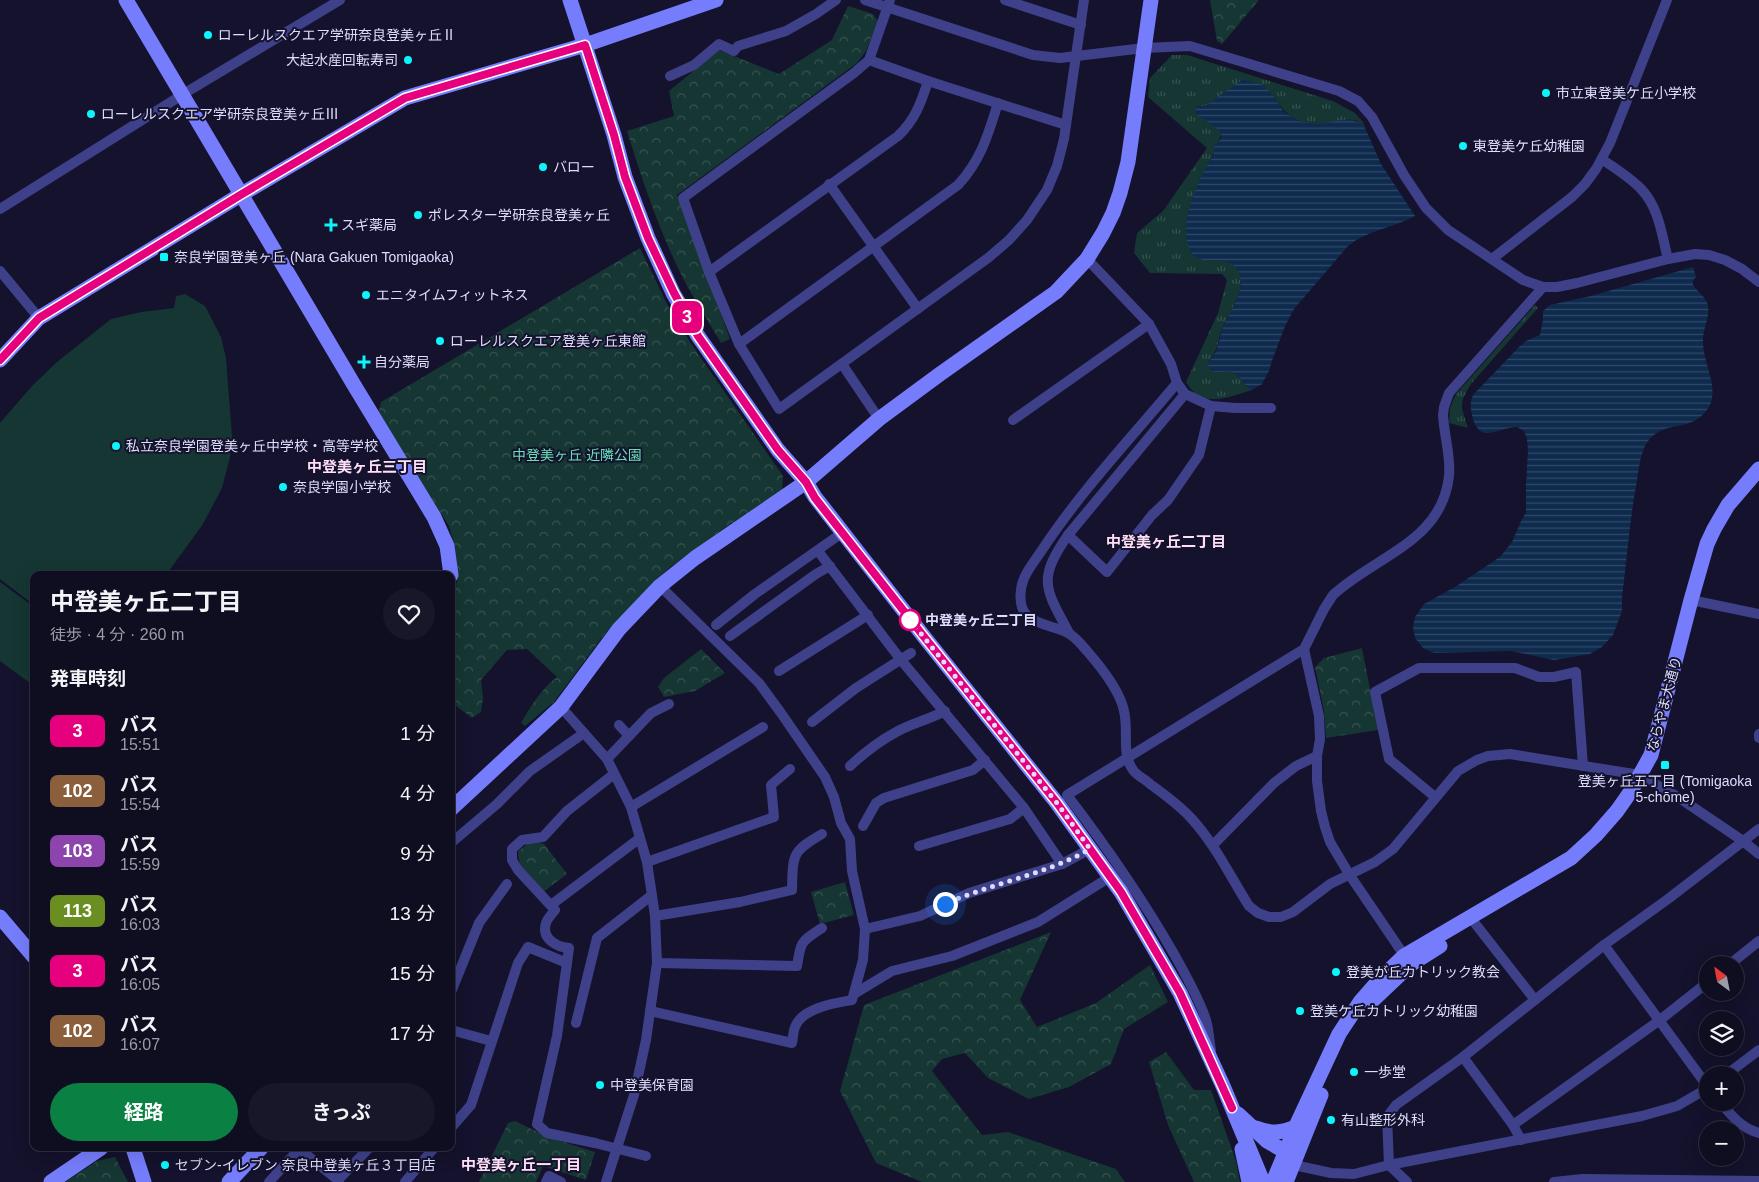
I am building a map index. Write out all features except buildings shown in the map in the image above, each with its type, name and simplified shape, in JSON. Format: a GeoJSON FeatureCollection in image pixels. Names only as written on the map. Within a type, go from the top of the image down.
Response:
{"type":"FeatureCollection","features":[{"type":"Feature","properties":{"kind":"street"},"geometry":{"type":"LineString","coordinates":[[126,0],[434,517],[447,546],[450,571]]}},
{"type":"Feature","properties":{"kind":"street"},"geometry":{"type":"LineString","coordinates":[[0,209],[182,95],[340,0]]}},
{"type":"Feature","properties":{"kind":"street"},"geometry":{"type":"LineString","coordinates":[[570,0],[614,135],[625,177],[648,238],[674,293],[698,336],[778,450],[806,482],[815,498],[1057,803],[1121,892],[1180,993],[1233,1109],[1263,1182]]}},
{"type":"Feature","properties":{"kind":"street"},"geometry":{"type":"LineString","coordinates":[[0,360],[39,318],[242,194],[405,98],[585,45],[716,0]]}},
{"type":"Feature","properties":{"kind":"street"},"geometry":{"type":"LineString","coordinates":[[670,76],[694,65],[719,44],[734,51],[738,46],[786,31],[836,0]]}},
{"type":"Feature","properties":{"kind":"street"},"geometry":{"type":"LineString","coordinates":[[865,0],[889,3],[1026,53],[1050,57],[1075,56],[1144,48],[1190,46],[1339,91],[1358,101],[1372,117],[1404,175],[1426,208],[1448,230],[1523,280],[1543,287],[1557,287],[1577,283],[1668,259],[1695,254],[1709,255],[1734,264],[1759,282]]}},
{"type":"Feature","properties":{"kind":"street"},"geometry":{"type":"LineString","coordinates":[[889,3],[868,60],[854,73],[683,198],[709,272],[739,344],[778,409],[988,258],[1009,240],[1027,220],[1052,178],[1061,152],[1084,0]]}},
{"type":"Feature","properties":{"kind":"street"},"geometry":{"type":"LineString","coordinates":[[455,804],[561,707],[618,629],[660,586],[695,558],[806,482],[879,419],[1056,292],[1088,259],[1106,226],[1120,193],[1128,162],[1150,0]]}},
{"type":"Feature","properties":{"kind":"street"},"geometry":{"type":"LineString","coordinates":[[1492,259],[1572,197],[1585,184],[1602,160],[1667,0]]}},
{"type":"Feature","properties":{"kind":"street"},"geometry":{"type":"LineString","coordinates":[[1009,1],[1081,25]]}},
{"type":"Feature","properties":{"kind":"street"},"geometry":{"type":"LineString","coordinates":[[868,60],[1066,125]]}},
{"type":"Feature","properties":{"kind":"street"},"geometry":{"type":"LineString","coordinates":[[709,272],[904,130],[919,109],[928,81]]}},
{"type":"Feature","properties":{"kind":"street"},"geometry":{"type":"LineString","coordinates":[[739,344],[949,192],[966,177],[983,149],[998,103]]}},
{"type":"Feature","properties":{"kind":"street"},"geometry":{"type":"LineString","coordinates":[[1602,160],[1636,184],[1648,198],[1656,213],[1668,259]]}},
{"type":"Feature","properties":{"kind":"street"},"geometry":{"type":"LineString","coordinates":[[829,184],[918,309]]}},
{"type":"Feature","properties":{"kind":"street"},"geometry":{"type":"LineString","coordinates":[[1088,259],[1149,324],[1171,364],[1177,383],[1186,394],[1211,406],[1272,408]]}},
{"type":"Feature","properties":{"kind":"street"},"geometry":{"type":"LineString","coordinates":[[0,271],[39,318]]}},
{"type":"Feature","properties":{"kind":"street"},"geometry":{"type":"LineString","coordinates":[[1213,1066],[1206,1020],[1186,976],[1159,928],[1127,878],[1067,795],[1304,649],[1324,608],[1334,595],[1414,540],[1422,532],[1435,515],[1444,496],[1449,476],[1443,415],[1449,393],[1543,287]]}},
{"type":"Feature","properties":{"kind":"street"},"geometry":{"type":"LineString","coordinates":[[1013,420],[1149,324]]}},
{"type":"Feature","properties":{"kind":"street"},"geometry":{"type":"LineString","coordinates":[[842,364],[879,419]]}},
{"type":"Feature","properties":{"kind":"street"},"geometry":{"type":"LineString","coordinates":[[1069,633],[1034,622],[1030,618],[1021,604],[1022,585],[1032,564],[1059,524],[1177,383]]}},
{"type":"Feature","properties":{"kind":"street"},"geometry":{"type":"LineString","coordinates":[[1186,394],[1068,535],[1058,550],[1046,579],[1048,593],[1069,633],[1087,651],[1118,693],[1126,722],[1126,758],[1134,772],[1164,794],[1190,817],[1213,845],[1249,906],[1258,913],[1269,917],[1281,917],[1293,912],[1320,890],[1375,862],[1393,849],[1458,770],[1488,756],[1510,754],[1644,778],[1743,841],[1759,854]]}},
{"type":"Feature","properties":{"kind":"street"},"geometry":{"type":"LineString","coordinates":[[1068,535],[1107,572],[1152,515],[1168,500],[1199,455],[1211,406]]}},
{"type":"Feature","properties":{"kind":"street","name":"ならやま大通り"},"geometry":{"type":"LineString","coordinates":[[1407,960],[1571,858],[1596,835],[1631,791],[1644,778],[1696,601],[1707,544],[1728,505],[1759,470]]}},
{"type":"Feature","properties":{"kind":"street"},"geometry":{"type":"LineString","coordinates":[[1759,483],[1733,512],[1719,536],[1696,601],[1759,614]]}},
{"type":"Feature","properties":{"kind":"street"},"geometry":{"type":"LineString","coordinates":[[716,625],[755,594],[818,551],[842,532]]}},
{"type":"Feature","properties":{"kind":"street"},"geometry":{"type":"LineString","coordinates":[[818,551],[902,660],[1024,808],[1062,864]]}},
{"type":"Feature","properties":{"kind":"street"},"geometry":{"type":"LineString","coordinates":[[730,636],[830,566]]}},
{"type":"Feature","properties":{"kind":"street"},"geometry":{"type":"LineString","coordinates":[[650,1011],[792,1043],[795,1026],[802,1018],[814,1010],[830,1004],[852,1000],[863,960],[865,929],[852,871],[850,839],[841,822],[834,797],[825,777],[782,713],[759,683],[660,586]]}},
{"type":"Feature","properties":{"kind":"street"},"geometry":{"type":"LineString","coordinates":[[779,671],[868,615]]}},
{"type":"Feature","properties":{"kind":"street"},"geometry":{"type":"LineString","coordinates":[[1304,649],[1318,716],[1320,739],[1317,756],[1318,796],[1325,827],[1330,842],[1349,874],[1407,960]]}},
{"type":"Feature","properties":{"kind":"street"},"geometry":{"type":"LineString","coordinates":[[812,722],[856,688],[911,653]]}},
{"type":"Feature","properties":{"kind":"street"},"geometry":{"type":"LineString","coordinates":[[1435,797],[1389,759],[1375,692],[1419,668],[1515,668],[1539,677],[1554,677],[1576,672],[1583,766]]}},
{"type":"Feature","properties":{"kind":"street"},"geometry":{"type":"LineString","coordinates":[[607,759],[651,713],[669,704]]}},
{"type":"Feature","properties":{"kind":"street"},"geometry":{"type":"LineString","coordinates":[[561,707],[607,759],[632,808],[646,862],[655,916],[657,963],[650,1011],[634,1095],[606,1182]]}},
{"type":"Feature","properties":{"kind":"street"},"geometry":{"type":"LineString","coordinates":[[850,766],[862,755],[899,730],[932,718],[945,711]]}},
{"type":"Feature","properties":{"kind":"street"},"geometry":{"type":"LineString","coordinates":[[619,725],[629,736]]}},
{"type":"Feature","properties":{"kind":"street"},"geometry":{"type":"LineString","coordinates":[[632,808],[763,726]]}},
{"type":"Feature","properties":{"kind":"street"},"geometry":{"type":"LineString","coordinates":[[455,840],[497,804],[530,771],[584,733]]}},
{"type":"Feature","properties":{"kind":"street"},"geometry":{"type":"LineString","coordinates":[[1213,845],[1274,783],[1296,766],[1317,756]]}},
{"type":"Feature","properties":{"kind":"street"},"geometry":{"type":"LineString","coordinates":[[863,826],[876,804],[884,798],[973,770],[985,760]]}},
{"type":"Feature","properties":{"kind":"street"},"geometry":{"type":"LineString","coordinates":[[646,862],[774,817],[771,785],[790,769]]}},
{"type":"Feature","properties":{"kind":"street"},"geometry":{"type":"LineString","coordinates":[[614,774],[567,811],[543,837],[522,840],[512,849],[512,860],[518,870],[555,910],[546,923],[545,934],[559,947],[569,948],[557,1036],[537,1124],[547,1133],[646,1156]]}},
{"type":"Feature","properties":{"kind":"street"},"geometry":{"type":"LineString","coordinates":[[919,846],[1010,819],[1024,808]]}},
{"type":"Feature","properties":{"kind":"street"},"geometry":{"type":"LineString","coordinates":[[1407,1182],[1388,1166],[1387,1117],[1396,1105],[1463,1057],[1604,945],[1668,899],[1759,829]]}},
{"type":"Feature","properties":{"kind":"street"},"geometry":{"type":"LineString","coordinates":[[655,916],[740,902],[792,890],[794,856],[803,845],[822,834]]}},
{"type":"Feature","properties":{"kind":"street"},"geometry":{"type":"LineString","coordinates":[[551,905],[640,838]]}},
{"type":"Feature","properties":{"kind":"street"},"geometry":{"type":"LineString","coordinates":[[865,929],[920,916],[969,894],[1062,864],[1090,849]]}},
{"type":"Feature","properties":{"kind":"street"},"geometry":{"type":"LineString","coordinates":[[854,994],[892,971],[952,956],[1038,922],[1110,877]]}},
{"type":"Feature","properties":{"kind":"street"},"geometry":{"type":"LineString","coordinates":[[455,982],[479,923],[507,884]]}},
{"type":"Feature","properties":{"kind":"street"},"geometry":{"type":"LineString","coordinates":[[576,1023],[597,938],[652,895]]}},
{"type":"Feature","properties":{"kind":"street"},"geometry":{"type":"LineString","coordinates":[[0,917],[30,953]]}},
{"type":"Feature","properties":{"kind":"street"},"geometry":{"type":"LineString","coordinates":[[1472,921],[1535,1000]]}},
{"type":"Feature","properties":{"kind":"street"},"geometry":{"type":"LineString","coordinates":[[657,963],[797,966],[800,945],[822,928]]}},
{"type":"Feature","properties":{"kind":"street"},"geometry":{"type":"LineString","coordinates":[[1740,956],[1759,941]]}},
{"type":"Feature","properties":{"kind":"street"},"geometry":{"type":"LineString","coordinates":[[1604,945],[1699,1075]]}},
{"type":"Feature","properties":{"kind":"street"},"geometry":{"type":"LineString","coordinates":[[455,1123],[471,1104],[518,963],[528,947],[567,963]]}},
{"type":"Feature","properties":{"kind":"street"},"geometry":{"type":"LineString","coordinates":[[1286,1182],[1296,1128],[1339,1034],[1360,1002],[1381,978],[1407,960]]}},
{"type":"Feature","properties":{"kind":"street"},"geometry":{"type":"LineString","coordinates":[[1273,1182],[1290,1158],[1338,1052],[1373,1000],[1407,960]]}},
{"type":"Feature","properties":{"kind":"street"},"geometry":{"type":"LineString","coordinates":[[1513,1126],[1660,1020],[1699,989]]}},
{"type":"Feature","properties":{"kind":"street"},"geometry":{"type":"LineString","coordinates":[[455,1031],[491,1041]]}},
{"type":"Feature","properties":{"kind":"street"},"geometry":{"type":"LineString","coordinates":[[1738,1066],[1759,1050]]}},
{"type":"Feature","properties":{"kind":"street"},"geometry":{"type":"LineString","coordinates":[[1463,1057],[1521,1140]]}},
{"type":"Feature","properties":{"kind":"street"},"geometry":{"type":"LineString","coordinates":[[1233,1109],[1267,1141],[1290,1158],[1331,1173],[1354,1174],[1642,1116],[1677,1106],[1699,1093]]}},
{"type":"Feature","properties":{"kind":"street"},"geometry":{"type":"LineString","coordinates":[[1233,1109],[1249,1182]]}},
{"type":"Feature","properties":{"kind":"street"},"geometry":{"type":"LineString","coordinates":[[1728,1111],[1739,1124],[1759,1133]]}},
{"type":"Feature","properties":{"kind":"street"},"geometry":{"type":"LineString","coordinates":[[1252,1127],[1270,1133],[1296,1128]]}},
{"type":"Feature","properties":{"kind":"street"},"geometry":{"type":"LineString","coordinates":[[51,1182],[97,1151]]}},
{"type":"Feature","properties":{"kind":"street"},"geometry":{"type":"LineString","coordinates":[[134,1151],[144,1182]]}},
{"type":"Feature","properties":{"kind":"street"},"geometry":{"type":"LineString","coordinates":[[230,1182],[258,1151]]}},
{"type":"Feature","properties":{"kind":"street"},"geometry":{"type":"LineString","coordinates":[[268,1182],[295,1151]]}},
{"type":"Feature","properties":{"kind":"street"},"geometry":{"type":"LineString","coordinates":[[302,1151],[339,1181],[366,1151]]}},
{"type":"Feature","properties":{"kind":"street"},"geometry":{"type":"LineString","coordinates":[[405,1182],[431,1151]]}},
{"type":"Feature","properties":{"kind":"street"},"geometry":{"type":"LineString","coordinates":[[546,1182],[548,1176],[561,1182]]}},
{"type":"Feature","properties":{"kind":"street"},"geometry":{"type":"LineString","coordinates":[[1554,1182],[1582,1179],[1759,1181]]}},
{"type":"Feature","properties":{"kind":"green space"},"geometry":{"type":"Polygon","coordinates":[[[1210,0],[1259,0],[1222,44],[1217,41],[1210,0]]]}},
{"type":"Feature","properties":{"kind":"green space"},"geometry":{"type":"Polygon","coordinates":[[[848,6],[873,14],[878,21],[866,51],[857,63],[677,195],[730,339],[721,343],[686,284],[668,247],[646,190],[627,131],[674,116],[669,91],[719,50],[779,74],[832,40],[848,6]]]}},
{"type":"Feature","properties":{"kind":"green space"},"geometry":{"type":"Polygon","coordinates":[[[1172,55],[1187,55],[1333,101],[1355,113],[1363,122],[1366,130],[1358,121],[1353,120],[1317,124],[1302,122],[1284,110],[1274,97],[1220,97],[1205,106],[1197,106],[1221,132],[1221,135],[1189,210],[1186,225],[1188,236],[1199,259],[1229,262],[1239,271],[1241,279],[1238,296],[1222,329],[1216,349],[1209,361],[1214,372],[1233,373],[1252,390],[1225,398],[1208,399],[1200,396],[1192,391],[1186,382],[1218,313],[1227,280],[1222,274],[1150,273],[1134,253],[1137,233],[1163,211],[1207,148],[1148,97],[1150,78],[1172,55]]]}},
{"type":"Feature","properties":{"kind":"green space","name":"中登美ヶ丘 近隣公園"},"geometry":{"type":"Polygon","coordinates":[[[640,248],[669,308],[692,345],[783,476],[782,490],[723,529],[668,569],[604,635],[554,702],[525,726],[521,723],[532,704],[541,692],[557,677],[527,649],[507,650],[481,680],[483,698],[481,712],[472,718],[455,705],[455,597],[457,579],[455,548],[449,526],[378,414],[381,402],[640,248]]]}},
{"type":"Feature","properties":{"kind":"green space","name":"私立奈良学園登美ヶ丘中学校・高等学校"},"geometry":{"type":"Polygon","coordinates":[[[185,294],[205,306],[221,337],[226,358],[232,436],[230,457],[222,488],[203,524],[169,571],[30,571],[30,602],[0,579],[0,423],[32,386],[57,362],[111,319],[141,312],[174,308],[176,296],[185,294]]]}},
{"type":"Feature","properties":{"kind":"green space"},"geometry":{"type":"Polygon","coordinates":[[[1535,305],[1538,308],[1471,384],[1467,391],[1462,405],[1468,428],[1449,423],[1450,408],[1456,394],[1535,305]]]}},
{"type":"Feature","properties":{"kind":"green space"},"geometry":{"type":"Polygon","coordinates":[[[0,582],[30,604],[30,683],[0,661],[0,582]]]}},
{"type":"Feature","properties":{"kind":"green space"},"geometry":{"type":"Polygon","coordinates":[[[1362,648],[1378,730],[1326,738],[1324,711],[1315,667],[1324,658],[1362,648]]]}},
{"type":"Feature","properties":{"kind":"green space"},"geometry":{"type":"Polygon","coordinates":[[[701,649],[725,673],[695,691],[664,697],[658,687],[664,678],[701,649]]]}},
{"type":"Feature","properties":{"kind":"green space"},"geometry":{"type":"Polygon","coordinates":[[[532,841],[544,844],[567,874],[542,893],[520,864],[518,851],[532,841]]]}},
{"type":"Feature","properties":{"kind":"green space"},"geometry":{"type":"Polygon","coordinates":[[[845,882],[854,915],[820,924],[811,892],[845,882]]]}},
{"type":"Feature","properties":{"kind":"green space"},"geometry":{"type":"Polygon","coordinates":[[[1051,932],[1020,1000],[1037,1027],[1096,1003],[1150,965],[1168,1002],[1124,1029],[1111,1064],[1069,1087],[1029,1099],[988,1078],[965,1053],[942,1059],[932,1071],[982,1135],[1008,1132],[1116,1169],[1125,1182],[922,1182],[876,1163],[840,1091],[864,1005],[1051,932]]]}},
{"type":"Feature","properties":{"kind":"green space"},"geometry":{"type":"Polygon","coordinates":[[[1166,1052],[1194,1090],[1211,1090],[1236,1161],[1240,1182],[1194,1182],[1168,1125],[1149,1062],[1166,1052]]]}},
{"type":"Feature","properties":{"kind":"green space"},"geometry":{"type":"Polygon","coordinates":[[[515,1121],[548,1137],[595,1152],[586,1180],[543,1166],[536,1182],[479,1182],[508,1123],[515,1121]]]}},
{"type":"Feature","properties":{"kind":"green space"},"geometry":{"type":"Polygon","coordinates":[[[115,1157],[128,1182],[65,1182],[97,1161],[115,1157]]]}},
{"type":"Feature","properties":{"kind":"water"},"geometry":{"type":"Polygon","coordinates":[[[1243,79],[1263,85],[1284,112],[1298,121],[1315,124],[1349,119],[1361,123],[1381,164],[1415,216],[1364,236],[1348,246],[1294,309],[1285,326],[1269,371],[1262,384],[1252,390],[1233,373],[1214,372],[1208,365],[1238,295],[1241,280],[1239,273],[1234,265],[1226,262],[1200,259],[1193,255],[1188,246],[1186,230],[1189,209],[1194,194],[1212,156],[1214,144],[1219,141],[1221,136],[1221,132],[1195,113],[1197,106],[1205,106],[1243,79]]]}},
{"type":"Feature","properties":{"kind":"water"},"geometry":{"type":"Polygon","coordinates":[[[1693,267],[1696,277],[1693,280],[1693,285],[1704,297],[1708,306],[1703,340],[1713,391],[1712,400],[1708,409],[1700,417],[1686,424],[1657,433],[1650,438],[1643,450],[1632,509],[1622,611],[1613,635],[1602,647],[1590,654],[1554,660],[1511,651],[1434,653],[1423,648],[1415,638],[1413,627],[1415,617],[1424,604],[1455,587],[1500,557],[1512,542],[1526,513],[1528,450],[1524,431],[1517,427],[1491,433],[1481,431],[1476,427],[1473,419],[1471,404],[1473,395],[1519,347],[1526,341],[1540,335],[1543,311],[1550,305],[1591,296],[1693,267]]]}},
{"type":"Feature","properties":{"kind":"bus line","name":"3"},"geometry":{"type":"LineString","coordinates":[[0,360],[39,318],[242,194],[405,98],[585,45],[614,135],[625,177],[648,238],[674,293],[698,336],[778,450],[806,482],[815,498],[1057,803],[1121,892],[1180,993],[1232,1108]]}},
{"type":"Feature","properties":{"kind":"place","name":"ローレルスクエア学研奈良登美ヶ丘Ⅱ"},"geometry":{"type":"Point","coordinates":[208,35]}},
{"type":"Feature","properties":{"kind":"place","name":"大起水産回転寿司"},"geometry":{"type":"Point","coordinates":[408,60]}},
{"type":"Feature","properties":{"kind":"place","name":"市立東登美ケ丘小学校"},"geometry":{"type":"Point","coordinates":[1546,93]}},
{"type":"Feature","properties":{"kind":"place","name":"ローレルスクエア学研奈良登美ヶ丘Ⅲ"},"geometry":{"type":"Point","coordinates":[91,114]}},
{"type":"Feature","properties":{"kind":"place","name":"東登美ケ丘幼稚園"},"geometry":{"type":"Point","coordinates":[1463,146]}},
{"type":"Feature","properties":{"kind":"place","name":"バロー"},"geometry":{"type":"Point","coordinates":[543,167]}},
{"type":"Feature","properties":{"kind":"place","name":"ポレスター学研奈良登美ヶ丘"},"geometry":{"type":"Point","coordinates":[418,215]}},
{"type":"Feature","properties":{"kind":"place","name":"スギ薬局"},"geometry":{"type":"Point","coordinates":[331,225]}},
{"type":"Feature","properties":{"kind":"place","name":"奈良学園登美ヶ丘 (Nara Gakuen Tomigaoka)"},"geometry":{"type":"Point","coordinates":[164,257]}},
{"type":"Feature","properties":{"kind":"place","name":"エニタイムフィットネス"},"geometry":{"type":"Point","coordinates":[366,295]}},
{"type":"Feature","properties":{"kind":"place","name":"ローレルスクエア登美ヶ丘東館"},"geometry":{"type":"Point","coordinates":[440,341]}},
{"type":"Feature","properties":{"kind":"place","name":"自分薬局"},"geometry":{"type":"Point","coordinates":[364,362]}},
{"type":"Feature","properties":{"kind":"place","name":"私立奈良学園登美ヶ丘中学校・高等学校"},"geometry":{"type":"Point","coordinates":[116,446]}},
{"type":"Feature","properties":{"kind":"place","name":"奈良学園小学校"},"geometry":{"type":"Point","coordinates":[283,487]}},
{"type":"Feature","properties":{"kind":"place","name":"中登美ヶ丘二丁目"},"geometry":{"type":"Point","coordinates":[910,620]}},
{"type":"Feature","properties":{"kind":"place","name":"登美ヶ丘五丁目 (Tomigaoka 5-chōme)"},"geometry":{"type":"Point","coordinates":[1665,765]}},
{"type":"Feature","properties":{"kind":"place","name":"登美が丘カトリック教会"},"geometry":{"type":"Point","coordinates":[1336,972]}},
{"type":"Feature","properties":{"kind":"place","name":"登美ケ丘カトリック幼稚園"},"geometry":{"type":"Point","coordinates":[1300,1011]}},
{"type":"Feature","properties":{"kind":"place","name":"一歩堂"},"geometry":{"type":"Point","coordinates":[1354,1072]}},
{"type":"Feature","properties":{"kind":"place","name":"中登美保育園"},"geometry":{"type":"Point","coordinates":[600,1085]}},
{"type":"Feature","properties":{"kind":"place","name":"有山整形外科"},"geometry":{"type":"Point","coordinates":[1331,1120]}},
{"type":"Feature","properties":{"kind":"place","name":"セブン-イレブン 奈良中登美ヶ丘３丁目店"},"geometry":{"type":"Point","coordinates":[165,1165]}},
{"type":"Feature","properties":{"kind":"district","name":"中登美ヶ丘三丁目"},"geometry":{"type":"Point","coordinates":[367,467]}},
{"type":"Feature","properties":{"kind":"district","name":"中登美ヶ丘二丁目"},"geometry":{"type":"Point","coordinates":[1166,542]}},
{"type":"Feature","properties":{"kind":"district","name":"中登美ヶ丘一丁目"},"geometry":{"type":"Point","coordinates":[521,1165]}},
{"type":"Feature","properties":{"kind":"route"},"geometry":{"type":"LineString","coordinates":[[910,620],[1057,803],[1090,849],[1062,864],[969,894],[945,904]]}}]}
